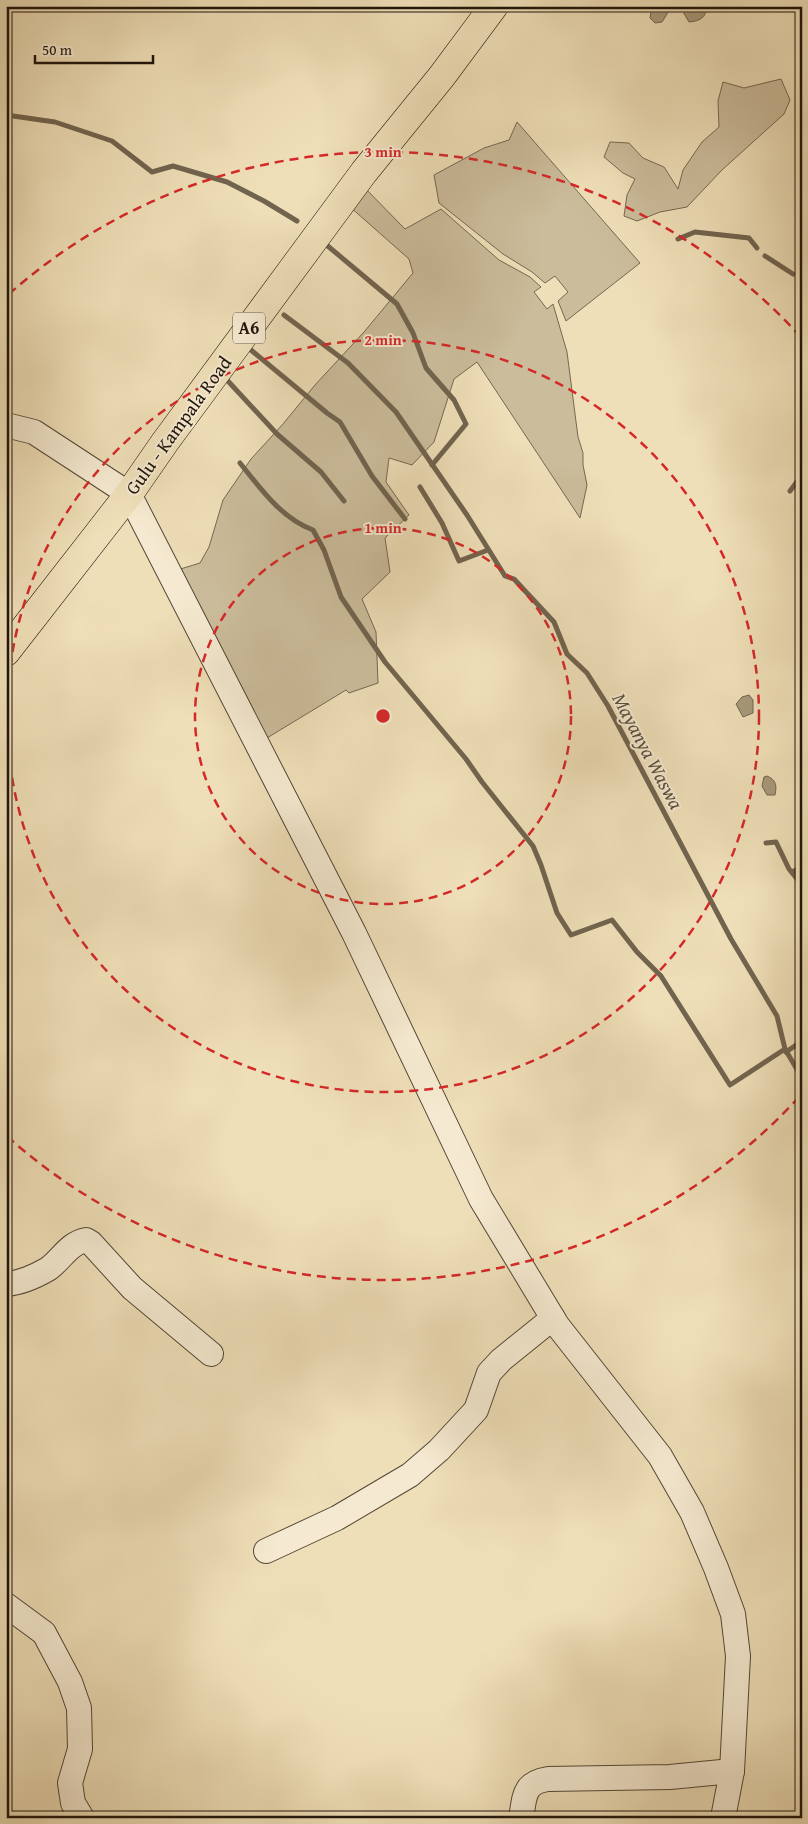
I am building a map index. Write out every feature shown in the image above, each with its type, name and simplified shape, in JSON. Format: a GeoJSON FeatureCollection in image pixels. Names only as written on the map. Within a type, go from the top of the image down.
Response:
{"type":"FeatureCollection","features":[{"type":"Feature","properties":{"kind":"main road","name":"Gulu - Kampala Road"},"geometry":{"type":"LineString","coordinates":[[6,652],[130,494],[165,442],[364,172],[442,76],[494,6]]}},
{"type":"Feature","properties":{"kind":"street"},"geometry":{"type":"LineString","coordinates":[[6,425],[34,432],[130,494],[354,933],[481,1199],[553,1318],[660,1456],[692,1512],[733,1614],[738,1656],[732,1771],[723,1818]]}},
{"type":"Feature","properties":{"kind":"street"},"geometry":{"type":"LineString","coordinates":[[6,1284],[26,1279],[48,1268],[75,1244],[86,1240],[91,1243],[132,1288],[211,1354]]}},
{"type":"Feature","properties":{"kind":"street"},"geometry":{"type":"LineString","coordinates":[[266,1551],[337,1518],[410,1475],[439,1450],[476,1410],[489,1373],[501,1360],[553,1318]]}},
{"type":"Feature","properties":{"kind":"street"},"geometry":{"type":"LineString","coordinates":[[6,1604],[44,1633],[70,1682],[79,1708],[80,1749],[70,1783],[73,1804],[82,1818]]}},
{"type":"Feature","properties":{"kind":"street"},"geometry":{"type":"LineString","coordinates":[[521,1818],[525,1795],[530,1786],[537,1781],[548,1779],[670,1777],[732,1771]]}},
{"type":"Feature","properties":{"kind":"shaded area"},"geometry":{"type":"Polygon","coordinates":[[[652,6],[672,6],[662,22],[655,23],[650,18],[652,6]]]}},
{"type":"Feature","properties":{"kind":"shaded area"},"geometry":{"type":"Polygon","coordinates":[[[684,6],[707,6],[702,18],[689,22],[682,10],[684,6]]]}},
{"type":"Feature","properties":{"kind":"shaded area"},"geometry":{"type":"Polygon","coordinates":[[[781,79],[790,100],[784,114],[722,170],[687,207],[660,212],[637,221],[624,216],[627,195],[635,179],[623,173],[604,157],[610,142],[629,143],[643,158],[664,167],[678,189],[683,170],[702,142],[719,127],[718,101],[723,82],[744,88],[781,79]]]}},
{"type":"Feature","properties":{"kind":"shaded area"},"geometry":{"type":"Polygon","coordinates":[[[517,122],[640,263],[566,321],[558,301],[568,292],[555,276],[545,283],[532,272],[503,254],[439,203],[434,175],[484,148],[509,140],[517,122]]]}},
{"type":"Feature","properties":{"kind":"shaded area"},"geometry":{"type":"Polygon","coordinates":[[[362,185],[405,229],[441,209],[499,260],[530,277],[541,287],[534,292],[547,309],[553,304],[567,352],[578,437],[583,453],[587,485],[580,518],[477,362],[454,379],[434,442],[412,465],[389,458],[386,482],[409,515],[385,538],[390,572],[362,599],[376,632],[378,683],[349,693],[346,690],[262,741],[174,571],[200,563],[209,547],[223,500],[251,459],[364,332],[413,273],[409,259],[349,206],[362,185]]]}},
{"type":"Feature","properties":{"kind":"shaded area"},"geometry":{"type":"Polygon","coordinates":[[[749,695],[753,700],[753,713],[743,717],[736,704],[742,697],[749,695]]]}},
{"type":"Feature","properties":{"kind":"shaded area"},"geometry":{"type":"Polygon","coordinates":[[[767,776],[775,783],[775,795],[767,795],[762,786],[764,777],[767,776]]]}},
{"type":"Feature","properties":{"kind":"waterway","name":"Mayanya Waswa"},"geometry":{"type":"LineString","coordinates":[[6,115],[55,122],[112,141],[152,172],[173,166],[227,182],[297,221]]}},
{"type":"Feature","properties":{"kind":"waterway"},"geometry":{"type":"LineString","coordinates":[[678,239],[695,232],[749,238],[757,248]]}},
{"type":"Feature","properties":{"kind":"waterway","name":"Mayanya Waswa"},"geometry":{"type":"LineString","coordinates":[[323,242],[397,304],[413,333],[426,368],[454,400],[466,424],[432,465]]}},
{"type":"Feature","properties":{"kind":"waterway"},"geometry":{"type":"LineString","coordinates":[[765,256],[793,274]]}},
{"type":"Feature","properties":{"kind":"waterway","name":"Mayanya Waswa"},"geometry":{"type":"LineString","coordinates":[[284,315],[348,363],[396,412],[467,515],[505,576],[514,579],[554,622],[567,654],[587,673],[608,706],[731,939],[777,1016],[785,1049],[802,1078]]}},
{"type":"Feature","properties":{"kind":"waterway"},"geometry":{"type":"LineString","coordinates":[[251,350],[340,422],[372,476],[405,519]]}},
{"type":"Feature","properties":{"kind":"waterway"},"geometry":{"type":"LineString","coordinates":[[227,380],[277,434],[321,472],[344,501]]}},
{"type":"Feature","properties":{"kind":"waterway"},"geometry":{"type":"LineString","coordinates":[[240,463],[272,502],[291,518],[313,530],[324,550],[341,597],[385,662],[466,759],[533,846],[557,913],[571,935],[612,920],[637,952],[661,976],[730,1085],[785,1049]]}},
{"type":"Feature","properties":{"kind":"waterway"},"geometry":{"type":"LineString","coordinates":[[790,491],[802,475]]}},
{"type":"Feature","properties":{"kind":"waterway"},"geometry":{"type":"LineString","coordinates":[[420,487],[442,523],[459,561],[488,550]]}},
{"type":"Feature","properties":{"kind":"waterway"},"geometry":{"type":"LineString","coordinates":[[766,843],[776,842],[789,869],[802,885]]}},
{"type":"Feature","properties":{"kind":"waterway"},"geometry":{"type":"LineString","coordinates":[[792,872],[802,867]]}},
{"type":"Feature","properties":{"kind":"waterway"},"geometry":{"type":"LineString","coordinates":[[786,1052],[802,1041]]}}]}
